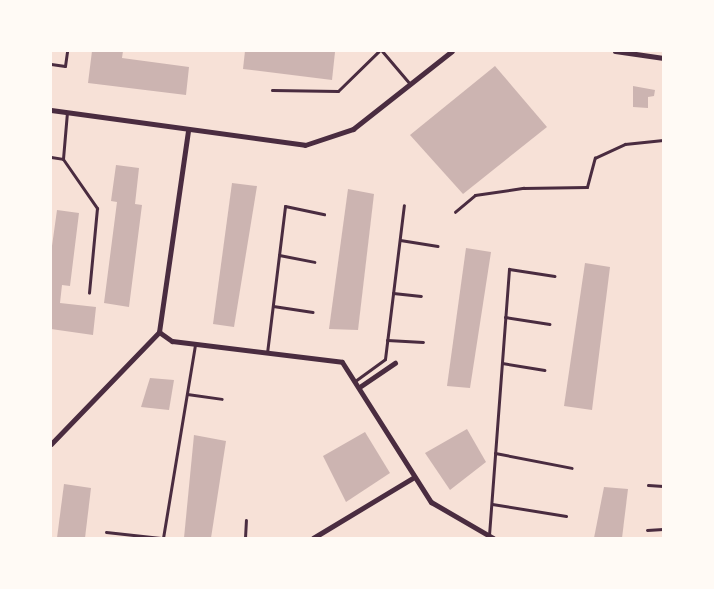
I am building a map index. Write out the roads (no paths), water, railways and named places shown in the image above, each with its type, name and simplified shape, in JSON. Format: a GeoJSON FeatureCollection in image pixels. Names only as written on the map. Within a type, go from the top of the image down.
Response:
{"type":"FeatureCollection","features":[{"type":"Feature","properties":{"kind":"street"},"geometry":{"type":"LineString","coordinates":[[51,110],[188,130],[305,144],[353,130],[452,51]]}},
{"type":"Feature","properties":{"kind":"street"},"geometry":{"type":"LineString","coordinates":[[615,51],[633,52],[663,58]]}},
{"type":"Feature","properties":{"kind":"street"},"geometry":{"type":"LineString","coordinates":[[51,444],[159,332],[188,130]]}},
{"type":"Feature","properties":{"kind":"street"},"geometry":{"type":"LineString","coordinates":[[159,332],[172,340],[342,362],[431,502],[491,537]]}},
{"type":"Feature","properties":{"kind":"street"},"geometry":{"type":"LineString","coordinates":[[361,386],[395,363]]}},
{"type":"Feature","properties":{"kind":"street"},"geometry":{"type":"LineString","coordinates":[[313,538],[414,477]]}},
{"type":"Feature","properties":{"kind":"lane"},"geometry":{"type":"LineString","coordinates":[[51,64],[65,66],[67,51]]}},
{"type":"Feature","properties":{"kind":"lane"},"geometry":{"type":"LineString","coordinates":[[272,90],[338,91],[381,51],[410,84]]}},
{"type":"Feature","properties":{"kind":"lane"},"geometry":{"type":"LineString","coordinates":[[67,112],[63,159],[97,208],[89,293]]}},
{"type":"Feature","properties":{"kind":"lane"},"geometry":{"type":"LineString","coordinates":[[51,157],[63,159]]}},
{"type":"Feature","properties":{"kind":"lane"},"geometry":{"type":"LineString","coordinates":[[354,382],[385,359],[404,205]]}},
{"type":"Feature","properties":{"kind":"lane"},"geometry":{"type":"LineString","coordinates":[[267,352],[285,206],[324,214]]}},
{"type":"Feature","properties":{"kind":"lane"},"geometry":{"type":"LineString","coordinates":[[400,240],[438,246]]}},
{"type":"Feature","properties":{"kind":"lane"},"geometry":{"type":"LineString","coordinates":[[279,255],[314,262]]}},
{"type":"Feature","properties":{"kind":"lane"},"geometry":{"type":"LineString","coordinates":[[491,537],[508,268],[554,276]]}},
{"type":"Feature","properties":{"kind":"lane"},"geometry":{"type":"LineString","coordinates":[[393,294],[421,296]]}},
{"type":"Feature","properties":{"kind":"lane"},"geometry":{"type":"LineString","coordinates":[[273,306],[313,312]]}},
{"type":"Feature","properties":{"kind":"lane"},"geometry":{"type":"LineString","coordinates":[[505,317],[549,324]]}},
{"type":"Feature","properties":{"kind":"lane"},"geometry":{"type":"LineString","coordinates":[[387,340],[423,342]]}},
{"type":"Feature","properties":{"kind":"lane"},"geometry":{"type":"LineString","coordinates":[[106,532],[162,538],[195,343]]}},
{"type":"Feature","properties":{"kind":"lane"},"geometry":{"type":"LineString","coordinates":[[502,364],[544,370]]}},
{"type":"Feature","properties":{"kind":"lane"},"geometry":{"type":"LineString","coordinates":[[187,394],[222,399]]}},
{"type":"Feature","properties":{"kind":"lane"},"geometry":{"type":"LineString","coordinates":[[495,454],[572,468]]}},
{"type":"Feature","properties":{"kind":"lane"},"geometry":{"type":"LineString","coordinates":[[648,484],[663,486]]}},
{"type":"Feature","properties":{"kind":"lane"},"geometry":{"type":"LineString","coordinates":[[492,504],[566,516]]}},
{"type":"Feature","properties":{"kind":"lane"},"geometry":{"type":"LineString","coordinates":[[245,538],[246,520]]}},
{"type":"Feature","properties":{"kind":"lane"},"geometry":{"type":"LineString","coordinates":[[647,530],[663,529]]}}]}
